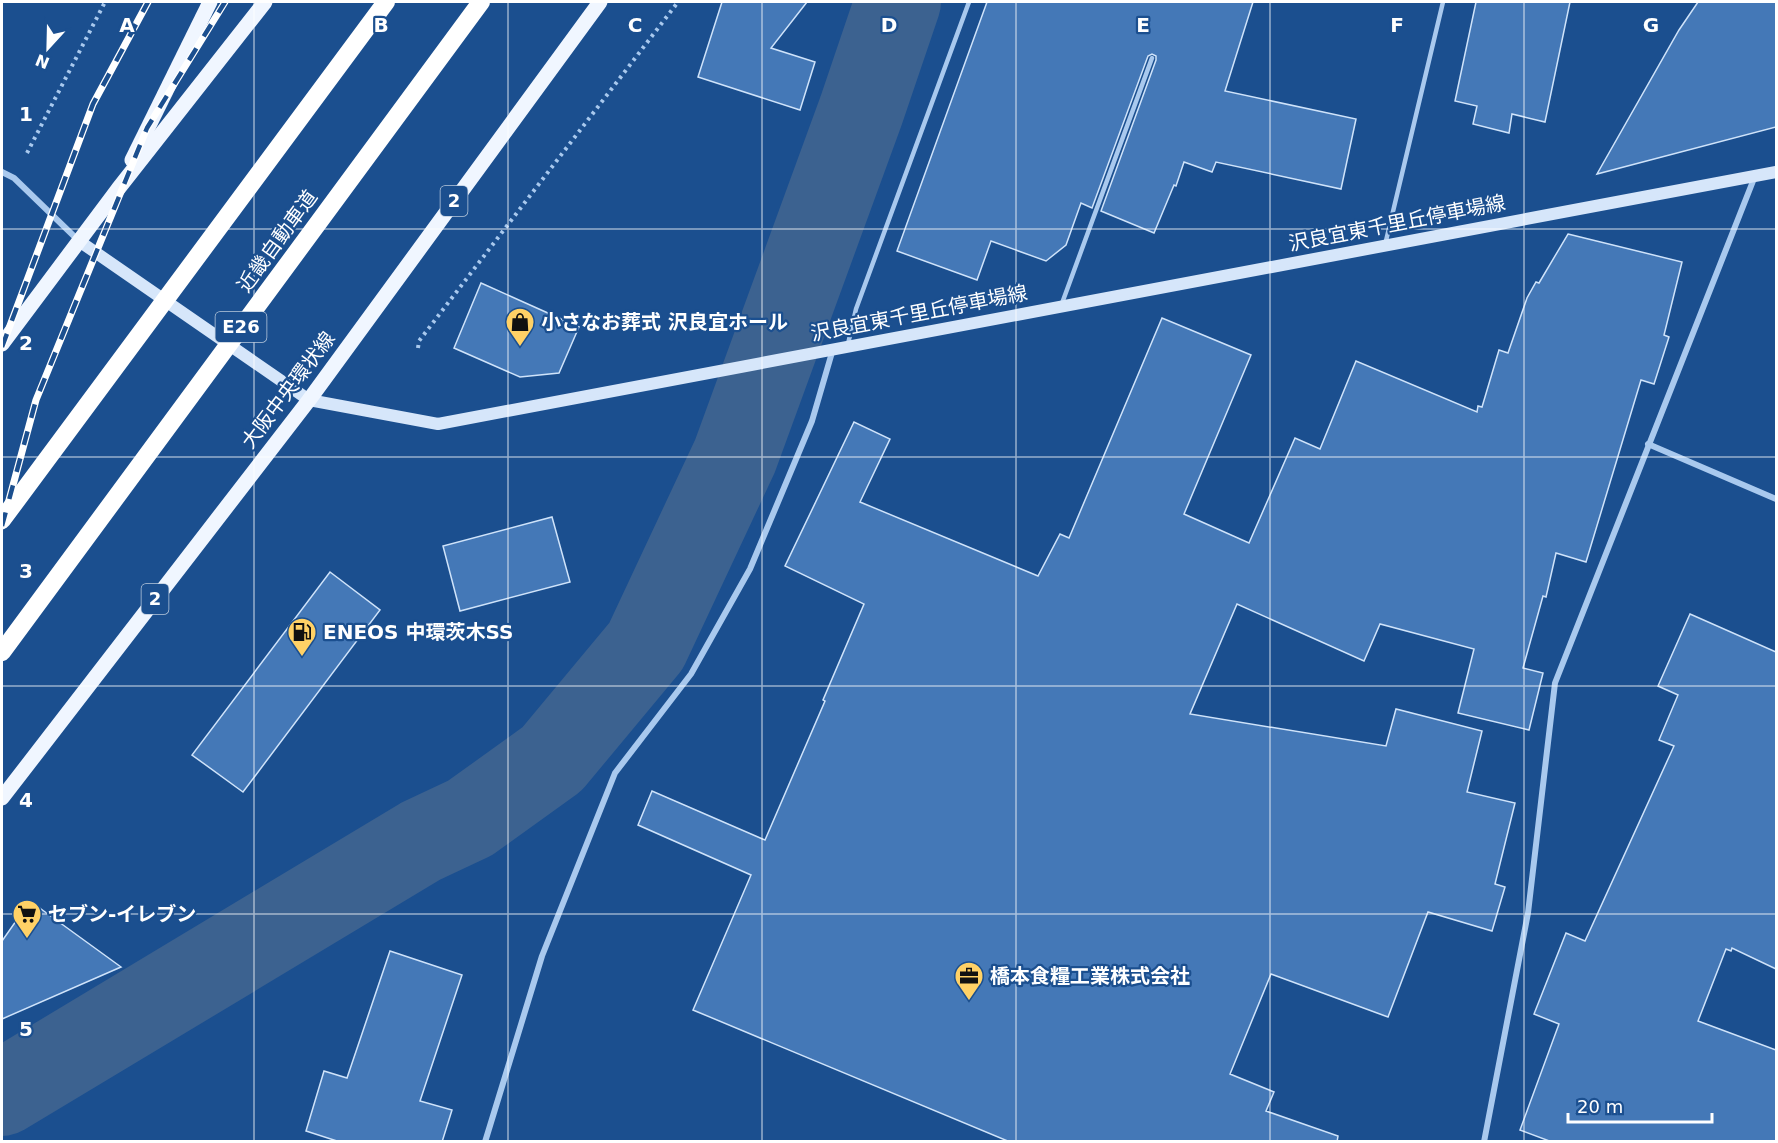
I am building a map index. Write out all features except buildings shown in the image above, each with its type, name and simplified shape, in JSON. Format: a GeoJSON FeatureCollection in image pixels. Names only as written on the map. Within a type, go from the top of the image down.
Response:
{"type":"FeatureCollection","features":[{"type":"Feature","properties":{"kind":"highway"},"geometry":{"type":"LineString","coordinates":[[2,520],[386,2]]}},
{"type":"Feature","properties":{"kind":"highway","name":"近畿自動車道"},"geometry":{"type":"LineString","coordinates":[[2,652],[481,2]]}},
{"type":"Feature","properties":{"kind":"main road"},"geometry":{"type":"LineString","coordinates":[[118,189],[210,2]]}},
{"type":"Feature","properties":{"kind":"main road"},"geometry":{"type":"LineString","coordinates":[[2,344],[118,189],[265,2]]}},
{"type":"Feature","properties":{"kind":"main road","name":"大阪中央環状線"},"geometry":{"type":"LineString","coordinates":[[2,798],[309,399],[600,2]]}},
{"type":"Feature","properties":{"kind":"main road","name":"沢良宜東千里丘停車場線"},"geometry":{"type":"LineString","coordinates":[[79,241],[309,399],[438,424],[1776,172]]}},
{"type":"Feature","properties":{"kind":"street"},"geometry":{"type":"LineString","coordinates":[[2,172],[14,178],[79,241]]}},
{"type":"Feature","properties":{"kind":"street"},"geometry":{"type":"LineString","coordinates":[[1484,1142],[1528,913],[1555,683],[1755,175]]}},
{"type":"Feature","properties":{"kind":"street"},"geometry":{"type":"LineString","coordinates":[[485,1142],[542,956],[615,773],[691,674],[750,569],[812,421],[833,349]]}},
{"type":"Feature","properties":{"kind":"street"},"geometry":{"type":"LineString","coordinates":[[1648,444],[1776,499]]}},
{"type":"Feature","properties":{"kind":"lane"},"geometry":{"type":"LineString","coordinates":[[847,346],[856,309],[969,2]]}},
{"type":"Feature","properties":{"kind":"lane"},"geometry":{"type":"LineString","coordinates":[[1385,245],[1443,2]]}},
{"type":"Feature","properties":{"kind":"lane"},"geometry":{"type":"LineString","coordinates":[[1061,306],[1152,58]]}},
{"type":"Feature","properties":{"kind":"path"},"geometry":{"type":"LineString","coordinates":[[14,178],[105,2]]}},
{"type":"Feature","properties":{"kind":"path"},"geometry":{"type":"LineString","coordinates":[[418,348],[419,341],[678,2]]}},
{"type":"Feature","properties":{"kind":"waterway"},"geometry":{"type":"LineString","coordinates":[[2,1093],[421,841],[470,818],[552,759],[646,646],[735,456],[861,111],[898,2]]}},
{"type":"Feature","properties":{"kind":"railway"},"geometry":{"type":"LineString","coordinates":[[2,347],[93,104],[148,2]]}},
{"type":"Feature","properties":{"kind":"railway"},"geometry":{"type":"LineString","coordinates":[[2,526],[36,400],[147,128],[225,2]]}},
{"type":"Feature","properties":{"kind":"place","name":"小さなお葬式 沢良宜ホール"},"geometry":{"type":"Point","coordinates":[520,348]}},
{"type":"Feature","properties":{"kind":"place","name":"ENEOS 中環茨木SS"},"geometry":{"type":"Point","coordinates":[302,658]}},
{"type":"Feature","properties":{"kind":"place","name":"セブン-イレブン"},"geometry":{"type":"Point","coordinates":[27,940]}},
{"type":"Feature","properties":{"kind":"place","name":"橋本食糧工業株式会社"},"geometry":{"type":"Point","coordinates":[969,1002]}}]}
